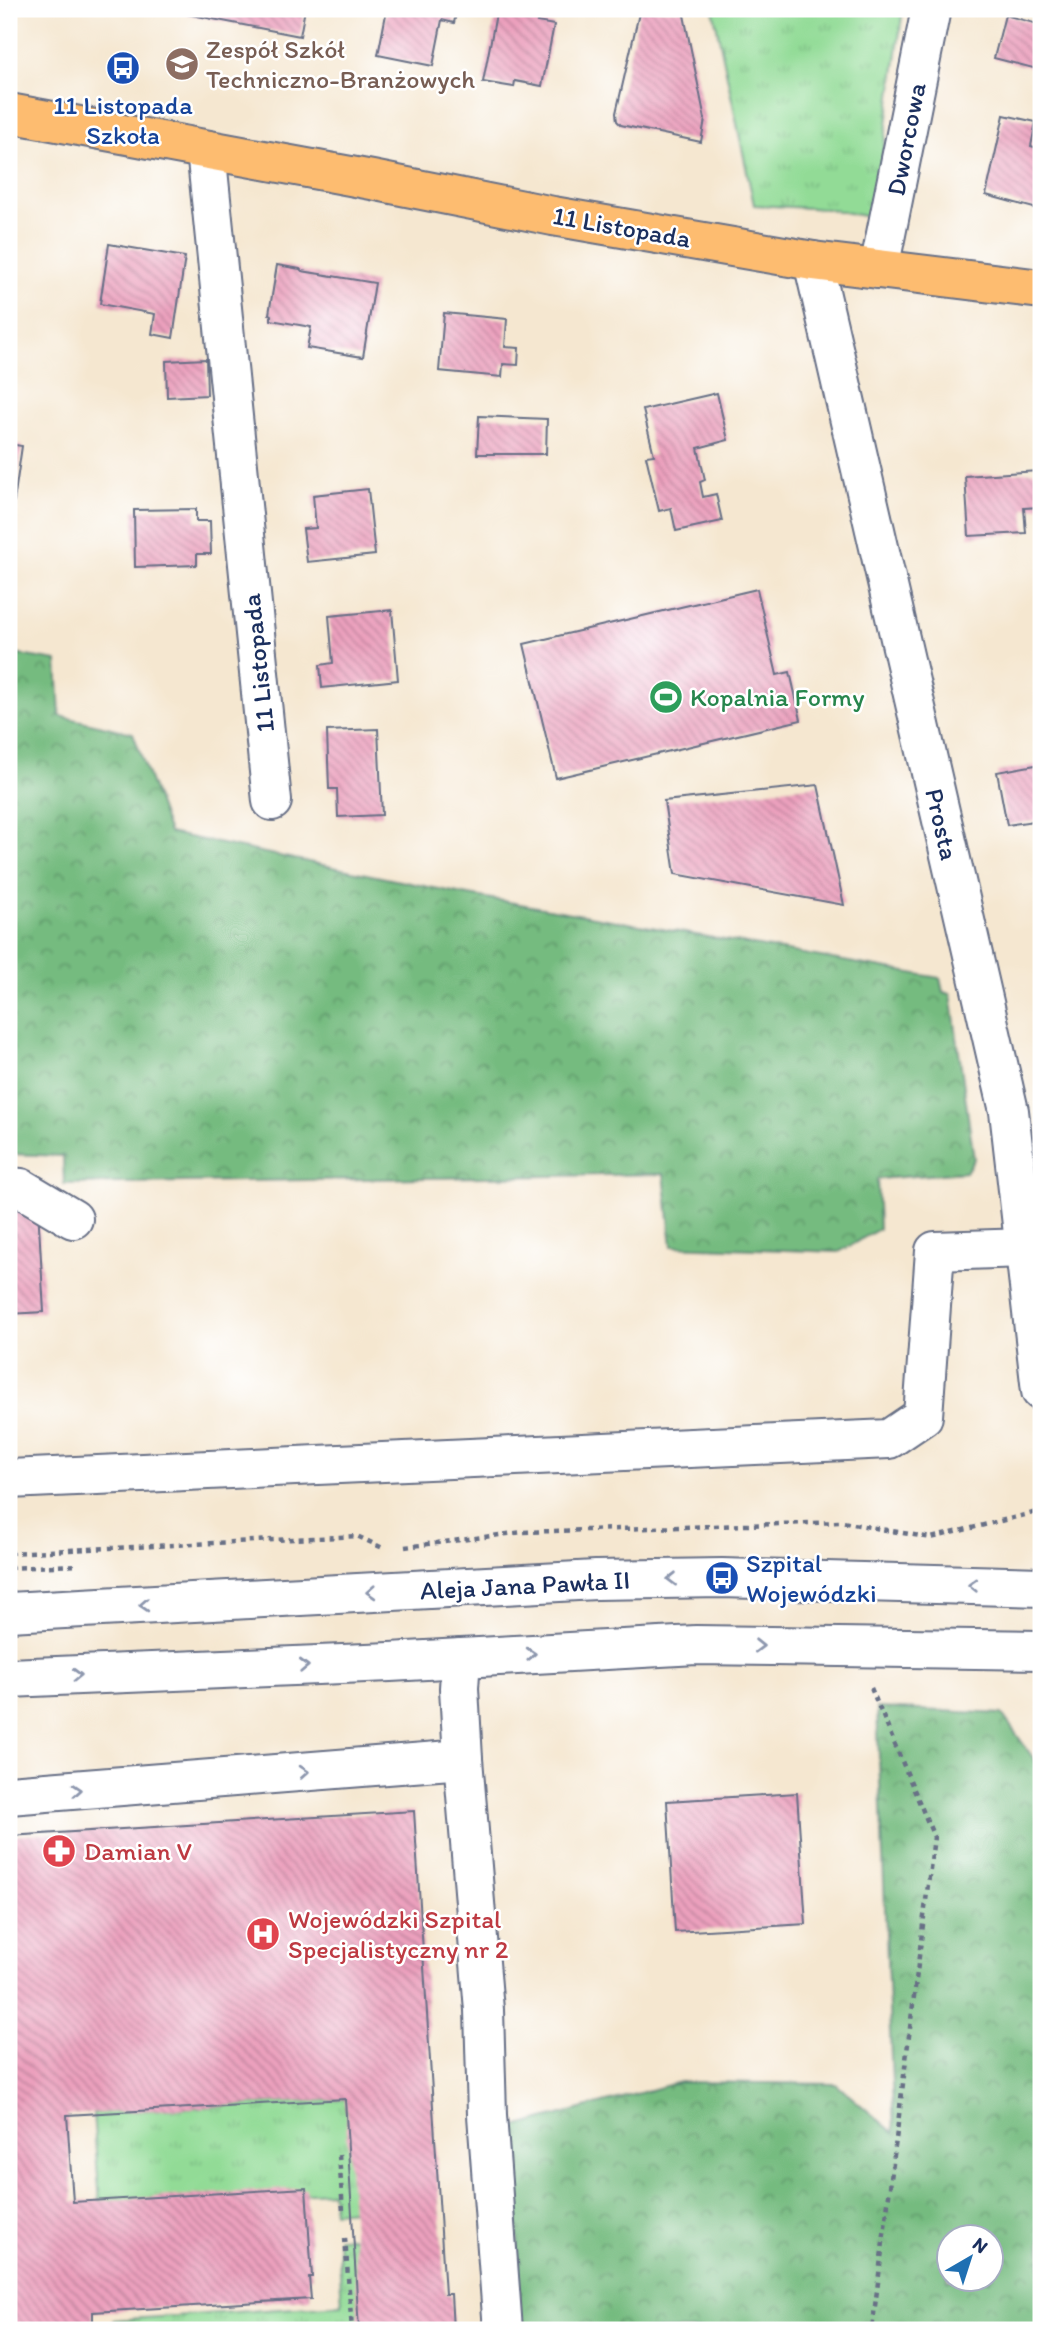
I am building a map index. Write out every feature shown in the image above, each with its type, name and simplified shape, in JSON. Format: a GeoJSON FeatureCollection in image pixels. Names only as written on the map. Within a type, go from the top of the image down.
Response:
{"type":"FeatureCollection","features":[{"type":"Feature","properties":{"kind":"main road","name":"11 Listopada"},"geometry":{"type":"LineString","coordinates":[[9,113],[553,216],[813,261],[1041,289]]}},
{"type":"Feature","properties":{"kind":"street","name":"Dworcowa"},"geometry":{"type":"LineString","coordinates":[[880,269],[931,9]]}},
{"type":"Feature","properties":{"kind":"street","name":"11 Listopada"},"geometry":{"type":"LineString","coordinates":[[206,149],[272,801]]}},
{"type":"Feature","properties":{"kind":"street","name":"Prosta"},"geometry":{"type":"LineString","coordinates":[[813,261],[1009,1111],[1041,1391]]}},
{"type":"Feature","properties":{"kind":"street"},"geometry":{"type":"LineString","coordinates":[[9,1186],[21,1188],[73,1219]]}},
{"type":"Feature","properties":{"kind":"street"},"geometry":{"type":"LineString","coordinates":[[9,1479],[889,1439],[923,1416],[935,1251],[1026,1248]]}},
{"type":"Feature","properties":{"kind":"street","name":"Aleja Jana Pawła II"},"geometry":{"type":"LineString","coordinates":[[9,1612],[596,1580],[722,1578],[1041,1587]]}},
{"type":"Feature","properties":{"kind":"street"},"geometry":{"type":"LineString","coordinates":[[9,1678],[696,1646],[1041,1650]]}},
{"type":"Feature","properties":{"kind":"street"},"geometry":{"type":"LineString","coordinates":[[461,1658],[459,1688],[463,1759],[484,2010],[488,2115],[503,2330]]}},
{"type":"Feature","properties":{"kind":"street"},"geometry":{"type":"LineString","coordinates":[[9,1795],[463,1759]]}},
{"type":"Feature","properties":{"kind":"path"},"geometry":{"type":"LineString","coordinates":[[400,1548],[537,1531],[842,1522],[931,1538],[1041,1511]]}},
{"type":"Feature","properties":{"kind":"path"},"geometry":{"type":"LineString","coordinates":[[9,1553],[358,1536],[386,1549]]}},
{"type":"Feature","properties":{"kind":"path"},"geometry":{"type":"LineString","coordinates":[[867,1680],[934,1837],[872,2330]]}},
{"type":"Feature","properties":{"kind":"path"},"geometry":{"type":"LineString","coordinates":[[339,2155],[343,2211]]}},
{"type":"Feature","properties":{"kind":"path"},"geometry":{"type":"LineString","coordinates":[[345,2238],[352,2330]]}},
{"type":"Feature","properties":{"kind":"green space"},"geometry":{"type":"Polygon","coordinates":[[[713,9],[903,9],[874,218],[828,209],[754,205],[713,9]]]}},
{"type":"Feature","properties":{"kind":"green space"},"geometry":{"type":"Polygon","coordinates":[[[9,653],[57,661],[60,716],[133,733],[169,833],[463,894],[940,978],[943,992],[951,994],[974,1159],[966,1172],[877,1179],[879,1229],[839,1252],[672,1246],[664,1174],[64,1184],[63,1156],[9,1154],[9,653]]]}},
{"type":"Feature","properties":{"kind":"green space"},"geometry":{"type":"Polygon","coordinates":[[[877,1708],[1002,1714],[1041,1769],[1041,2330],[520,2330],[515,2127],[680,2082],[836,2084],[894,2133],[877,1708]]]}},
{"type":"Feature","properties":{"kind":"green space"},"geometry":{"type":"Polygon","coordinates":[[[364,2098],[375,2208],[334,2212],[332,2192],[100,2203],[93,2113],[364,2098]]]}},
{"type":"Feature","properties":{"kind":"green space"},"geometry":{"type":"Polygon","coordinates":[[[375,2237],[380,2330],[115,2330],[114,2320],[342,2305],[338,2238],[375,2237]]]}},
{"type":"Feature","properties":{"kind":"building"},"geometry":{"type":"Polygon","coordinates":[[[161,9],[305,9],[300,36],[161,9]]]}},
{"type":"Feature","properties":{"kind":"building"},"geometry":{"type":"Polygon","coordinates":[[[387,9],[457,9],[454,23],[442,20],[433,66],[378,55],[387,9]]]}},
{"type":"Feature","properties":{"kind":"building"},"geometry":{"type":"Polygon","coordinates":[[[518,9],[540,9],[537,22],[554,25],[542,86],[515,81],[514,87],[483,82],[496,14],[516,18],[518,9]]]}},
{"type":"Feature","properties":{"kind":"building"},"geometry":{"type":"Polygon","coordinates":[[[640,9],[683,10],[705,119],[701,142],[621,125],[617,121],[616,113],[640,9]]]}},
{"type":"Feature","properties":{"kind":"building"},"geometry":{"type":"Polygon","coordinates":[[[1005,15],[1041,25],[1041,70],[994,58],[1005,15]]]}},
{"type":"Feature","properties":{"kind":"building"},"geometry":{"type":"Polygon","coordinates":[[[1004,115],[1036,122],[1031,146],[1041,149],[1041,210],[986,195],[1004,115]]]}},
{"type":"Feature","properties":{"kind":"building"},"geometry":{"type":"Polygon","coordinates":[[[9,230],[15,231],[10,263],[9,263],[9,230]]]}},
{"type":"Feature","properties":{"kind":"building"},"geometry":{"type":"Polygon","coordinates":[[[109,244],[185,257],[173,338],[152,334],[155,314],[100,304],[109,244]]]}},
{"type":"Feature","properties":{"kind":"building"},"geometry":{"type":"Polygon","coordinates":[[[277,265],[375,283],[363,357],[307,348],[311,327],[271,320],[269,314],[277,265]]]}},
{"type":"Feature","properties":{"kind":"building"},"geometry":{"type":"Polygon","coordinates":[[[444,313],[507,319],[505,347],[519,348],[518,365],[503,364],[502,377],[439,371],[444,313]]]}},
{"type":"Feature","properties":{"kind":"building"},"geometry":{"type":"Polygon","coordinates":[[[206,359],[207,395],[167,397],[166,361],[206,359]]]}},
{"type":"Feature","properties":{"kind":"building"},"geometry":{"type":"Polygon","coordinates":[[[717,393],[728,440],[698,448],[705,480],[700,482],[703,497],[716,494],[722,521],[676,531],[671,508],[659,511],[646,456],[654,455],[643,410],[717,393]]]}},
{"type":"Feature","properties":{"kind":"building"},"geometry":{"type":"Polygon","coordinates":[[[479,416],[547,419],[546,454],[477,454],[479,416]]]}},
{"type":"Feature","properties":{"kind":"building"},"geometry":{"type":"Polygon","coordinates":[[[9,444],[22,446],[14,501],[9,500],[9,444]]]}},
{"type":"Feature","properties":{"kind":"building"},"geometry":{"type":"Polygon","coordinates":[[[1038,471],[1040,507],[1024,508],[1026,533],[969,536],[965,476],[1038,471]]]}},
{"type":"Feature","properties":{"kind":"building"},"geometry":{"type":"Polygon","coordinates":[[[368,489],[375,555],[307,562],[303,529],[316,528],[313,495],[368,489]]]}},
{"type":"Feature","properties":{"kind":"building"},"geometry":{"type":"Polygon","coordinates":[[[196,509],[196,521],[210,521],[211,554],[197,554],[197,565],[135,567],[134,510],[196,509]]]}},
{"type":"Feature","properties":{"kind":"building","name":"Kopalnia Formy"},"geometry":{"type":"Polygon","coordinates":[[[757,589],[777,675],[790,672],[801,720],[556,778],[524,644],[757,589]]]}},
{"type":"Feature","properties":{"kind":"building"},"geometry":{"type":"Polygon","coordinates":[[[392,610],[398,680],[322,688],[320,665],[333,663],[329,616],[392,610]]]}},
{"type":"Feature","properties":{"kind":"building"},"geometry":{"type":"Polygon","coordinates":[[[378,729],[382,815],[338,817],[337,789],[329,789],[327,731],[378,729]]]}},
{"type":"Feature","properties":{"kind":"building"},"geometry":{"type":"Polygon","coordinates":[[[1041,764],[1041,820],[1007,825],[997,772],[1041,764]]]}},
{"type":"Feature","properties":{"kind":"building"},"geometry":{"type":"Polygon","coordinates":[[[818,785],[844,905],[675,874],[664,801],[818,785]]]}},
{"type":"Feature","properties":{"kind":"building"},"geometry":{"type":"Polygon","coordinates":[[[38,1208],[44,1312],[9,1314],[9,1210],[38,1208]]]}},
{"type":"Feature","properties":{"kind":"building"},"geometry":{"type":"Polygon","coordinates":[[[797,1793],[806,1924],[675,1932],[667,1801],[797,1793]]]}},
{"type":"Feature","properties":{"kind":"building"},"geometry":{"type":"Polygon","coordinates":[[[414,1811],[445,2294],[451,2294],[453,2330],[359,2330],[345,2099],[67,2115],[73,2202],[306,2188],[311,2299],[93,2312],[93,2330],[10,2330],[9,1836],[414,1811]]]}},
{"type":"Feature","properties":{"kind":"place","name":"Zespół Szkół Techniczno-Branżowych"},"geometry":{"type":"Point","coordinates":[182,64]}},
{"type":"Feature","properties":{"kind":"place","name":"11 Listopada Szkoła"},"geometry":{"type":"Point","coordinates":[123,68]}},
{"type":"Feature","properties":{"kind":"place","name":"Kopalnia Formy"},"geometry":{"type":"Point","coordinates":[666,697]}},
{"type":"Feature","properties":{"kind":"place","name":"Szpital Wojewódzki"},"geometry":{"type":"Point","coordinates":[722,1578]}},
{"type":"Feature","properties":{"kind":"place","name":"Damian V"},"geometry":{"type":"Point","coordinates":[59,1851]}},
{"type":"Feature","properties":{"kind":"place","name":"Wojewódzki Szpital Specjalistyczny nr 2"},"geometry":{"type":"Point","coordinates":[263,1934]}}]}
